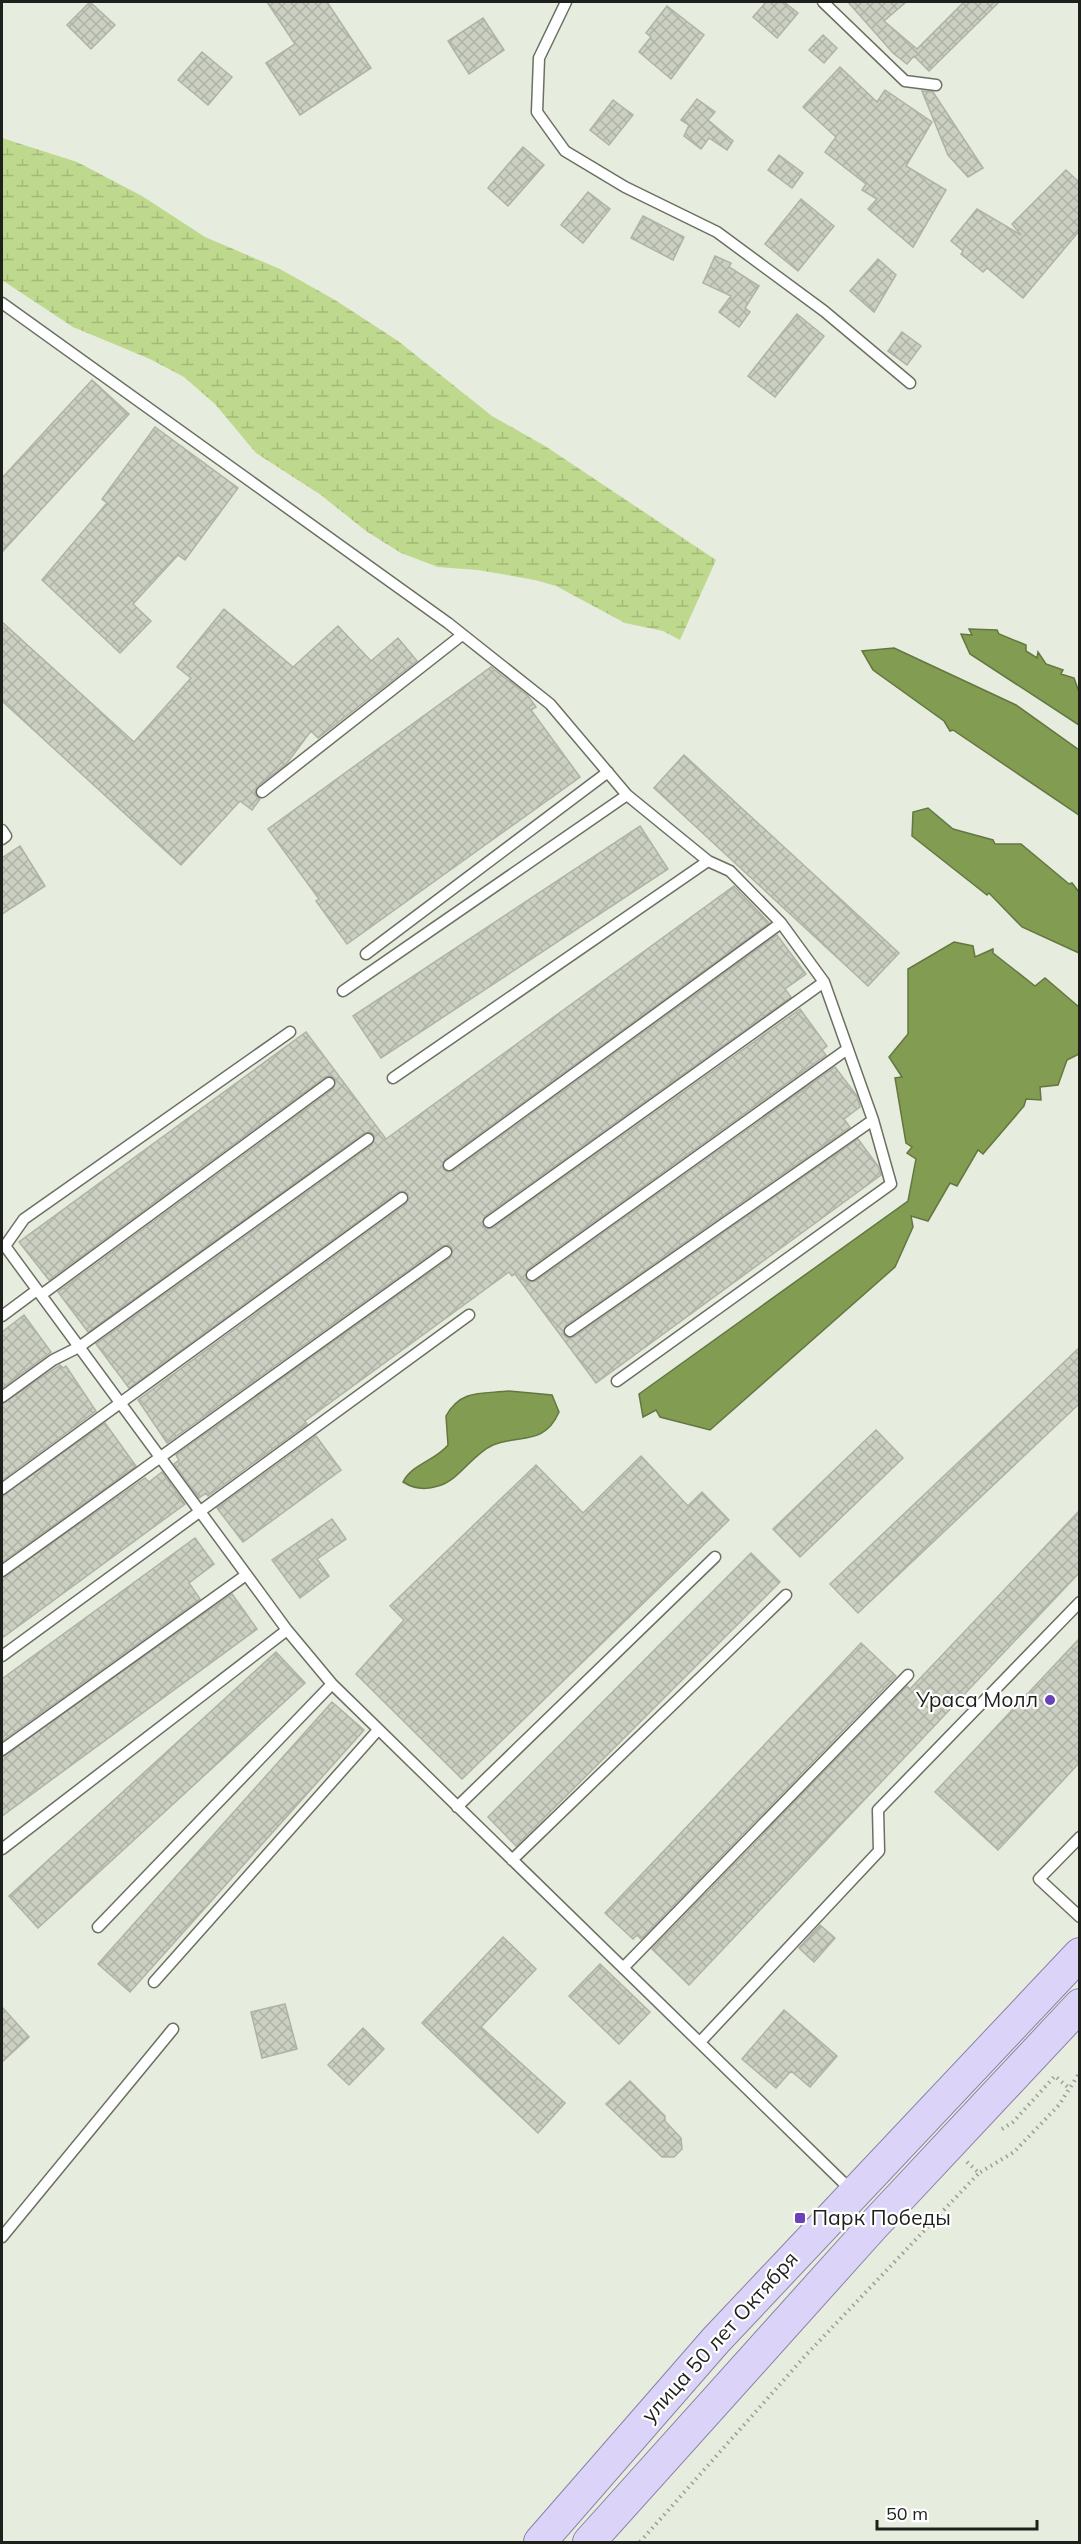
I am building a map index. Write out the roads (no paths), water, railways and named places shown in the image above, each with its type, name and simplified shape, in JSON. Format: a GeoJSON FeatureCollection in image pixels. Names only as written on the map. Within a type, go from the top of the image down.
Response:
{"type":"FeatureCollection","features":[{"type":"Feature","properties":{"kind":"main road","name":"улица 50 лет Октября"},"geometry":{"type":"LineString","coordinates":[[540,2542],[630,2437],[854,2192],[1080,1954]]}},
{"type":"Feature","properties":{"kind":"main road","name":"улица 50 лет Октября"},"geometry":{"type":"LineString","coordinates":[[589,2542],[872,2227],[1080,2004]]}},
{"type":"Feature","properties":{"kind":"lane"},"geometry":{"type":"LineString","coordinates":[[566,2],[539,58],[537,112],[566,151],[625,187],[717,232],[824,311],[910,383]]}},
{"type":"Feature","properties":{"kind":"lane"},"geometry":{"type":"LineString","coordinates":[[823,2],[905,81],[936,85]]}},
{"type":"Feature","properties":{"kind":"lane"},"geometry":{"type":"LineString","coordinates":[[2,303],[462,634],[550,704],[627,795],[708,861],[730,871],[781,923],[824,982],[846,1050],[873,1120],[891,1184],[617,1381]]}},
{"type":"Feature","properties":{"kind":"lane"},"geometry":{"type":"LineString","coordinates":[[262,792],[462,634]]}},
{"type":"Feature","properties":{"kind":"lane"},"geometry":{"type":"LineString","coordinates":[[366,954],[608,772]]}},
{"type":"Feature","properties":{"kind":"lane"},"geometry":{"type":"LineString","coordinates":[[342,992],[627,795]]}},
{"type":"Feature","properties":{"kind":"lane"},"geometry":{"type":"LineString","coordinates":[[2,830],[6,836],[2,839]]}},
{"type":"Feature","properties":{"kind":"lane"},"geometry":{"type":"LineString","coordinates":[[393,1078],[708,861]]}},
{"type":"Feature","properties":{"kind":"lane"},"geometry":{"type":"LineString","coordinates":[[449,1165],[781,923]]}},
{"type":"Feature","properties":{"kind":"lane"},"geometry":{"type":"LineString","coordinates":[[489,1222],[824,982]]}},
{"type":"Feature","properties":{"kind":"lane"},"geometry":{"type":"LineString","coordinates":[[290,1032],[24,1219],[5,1246],[287,1630],[332,1684],[854,2192]]}},
{"type":"Feature","properties":{"kind":"lane"},"geometry":{"type":"LineString","coordinates":[[532,1275],[846,1050]]}},
{"type":"Feature","properties":{"kind":"lane"},"geometry":{"type":"LineString","coordinates":[[2,1316],[39,1292],[329,1083]]}},
{"type":"Feature","properties":{"kind":"lane"},"geometry":{"type":"LineString","coordinates":[[570,1331],[873,1120]]}},
{"type":"Feature","properties":{"kind":"lane"},"geometry":{"type":"LineString","coordinates":[[2,1397],[53,1360],[79,1347],[368,1139]]}},
{"type":"Feature","properties":{"kind":"lane"},"geometry":{"type":"LineString","coordinates":[[2,1489],[402,1197]]}},
{"type":"Feature","properties":{"kind":"lane"},"geometry":{"type":"LineString","coordinates":[[2,1571],[446,1252]]}},
{"type":"Feature","properties":{"kind":"lane"},"geometry":{"type":"LineString","coordinates":[[2,1656],[469,1316]]}},
{"type":"Feature","properties":{"kind":"lane"},"geometry":{"type":"LineString","coordinates":[[457,1807],[715,1557]]}},
{"type":"Feature","properties":{"kind":"lane"},"geometry":{"type":"LineString","coordinates":[[2,1750],[246,1575]]}},
{"type":"Feature","properties":{"kind":"lane"},"geometry":{"type":"LineString","coordinates":[[512,1860],[786,1596]]}},
{"type":"Feature","properties":{"kind":"lane"},"geometry":{"type":"LineString","coordinates":[[700,2042],[879,1851],[878,1810],[1080,1602]]}},
{"type":"Feature","properties":{"kind":"lane"},"geometry":{"type":"LineString","coordinates":[[2,1849],[287,1630]]}},
{"type":"Feature","properties":{"kind":"lane"},"geometry":{"type":"LineString","coordinates":[[623,1968],[908,1675]]}},
{"type":"Feature","properties":{"kind":"lane"},"geometry":{"type":"LineString","coordinates":[[98,1927],[332,1684]]}},
{"type":"Feature","properties":{"kind":"lane"},"geometry":{"type":"LineString","coordinates":[[154,1982],[378,1730]]}},
{"type":"Feature","properties":{"kind":"lane"},"geometry":{"type":"LineString","coordinates":[[1080,1837],[1039,1879],[1080,1917]]}},
{"type":"Feature","properties":{"kind":"lane"},"geometry":{"type":"LineString","coordinates":[[2,2237],[173,2029]]}},
{"type":"Feature","properties":{"kind":"place","name":"Ураса Молл"},"geometry":{"type":"Point","coordinates":[1050,1700]}},
{"type":"Feature","properties":{"kind":"place","name":"Парк Победы"},"geometry":{"type":"Point","coordinates":[800,2218]}}]}
